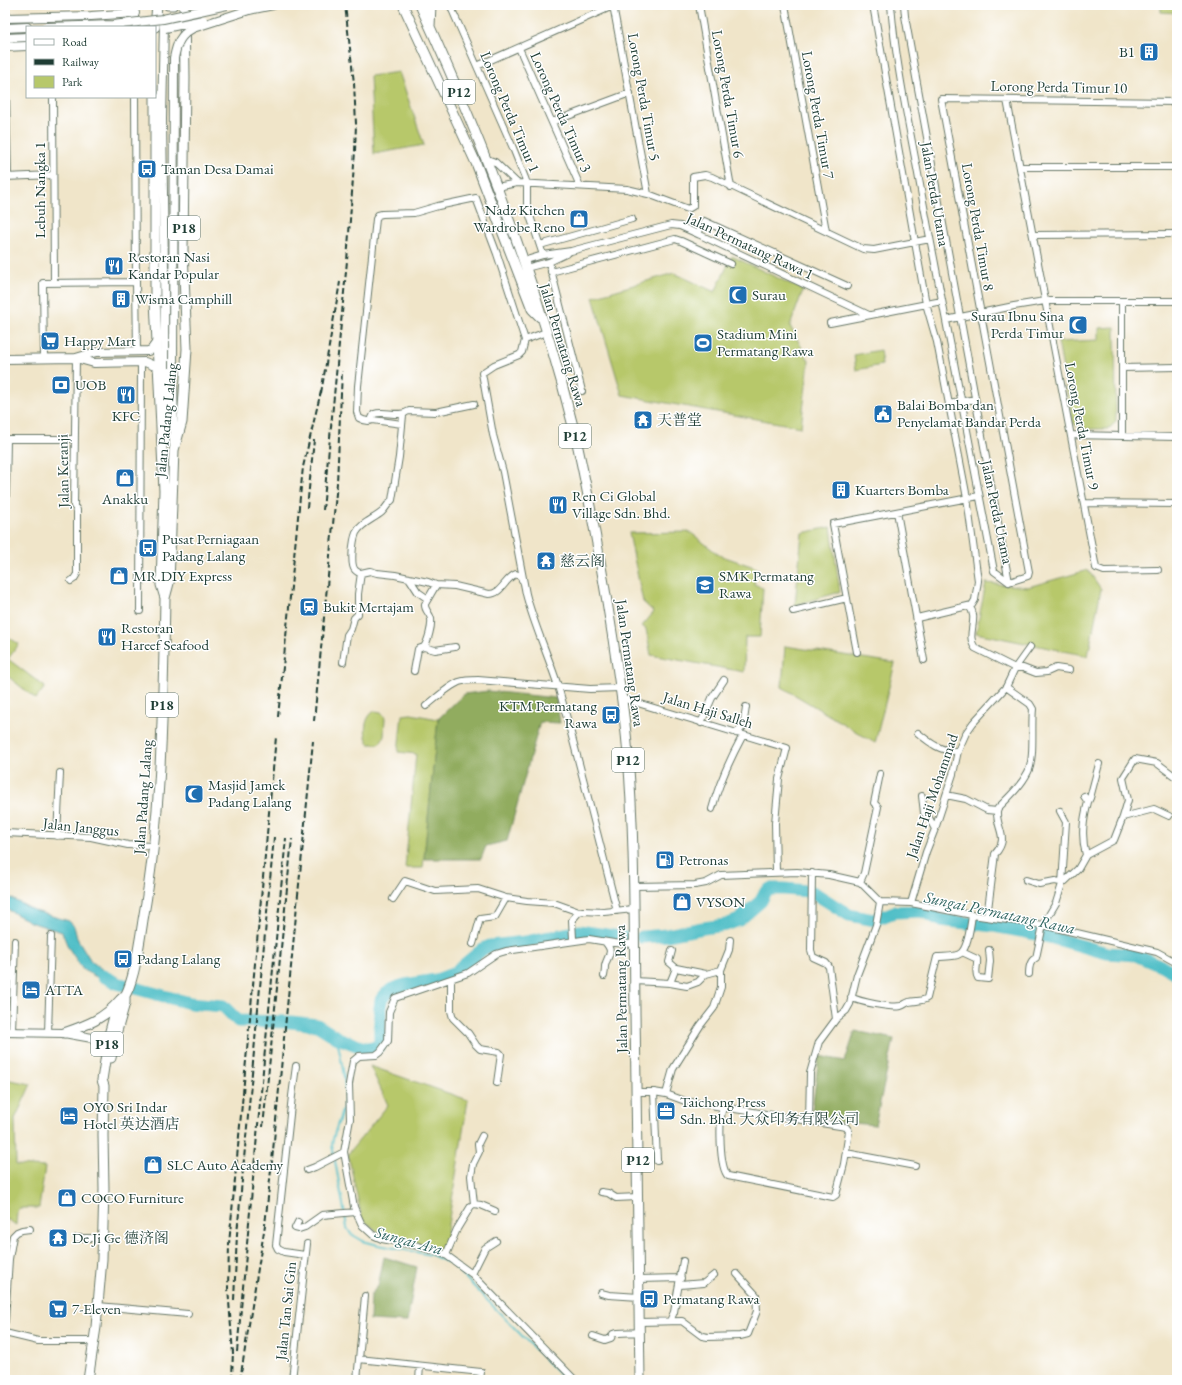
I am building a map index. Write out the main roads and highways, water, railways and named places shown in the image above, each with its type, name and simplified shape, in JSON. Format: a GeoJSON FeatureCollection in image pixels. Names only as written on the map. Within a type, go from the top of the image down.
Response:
{"type":"FeatureCollection","features":[{"type":"Feature","properties":{"kind":"main road"},"geometry":{"type":"LineString","coordinates":[[157,5],[157,24]]}},
{"type":"Feature","properties":{"kind":"main road"},"geometry":{"type":"LineString","coordinates":[[168,5],[174,5]]}},
{"type":"Feature","properties":{"kind":"main road","name":"Jalan Padang Lalang"},"geometry":{"type":"LineString","coordinates":[[104,1086],[108,1082],[115,1038],[131,980],[150,880],[160,776],[165,598],[169,583],[174,450],[182,422],[186,349],[183,250],[185,84],[184,5]]}},
{"type":"Feature","properties":{"kind":"main road"},"geometry":{"type":"LineString","coordinates":[[403,5],[476,163],[530,304],[539,316]]}},
{"type":"Feature","properties":{"kind":"main road","name":"Jalan Permatang Rawa"},"geometry":{"type":"LineString","coordinates":[[420,5],[487,159],[524,264],[539,316],[546,332],[571,421],[587,491],[605,587],[620,688],[632,804],[640,1380]]}},
{"type":"Feature","properties":{"kind":"main road"},"geometry":{"type":"LineString","coordinates":[[430,26],[431,5]]}},
{"type":"Feature","properties":{"kind":"main road"},"geometry":{"type":"LineString","coordinates":[[157,24],[164,16],[170,15],[175,16],[184,23]]}},
{"type":"Feature","properties":{"kind":"main road","name":"Jalan Padang Lalang"},"geometry":{"type":"LineString","coordinates":[[155,98],[155,300],[164,491],[161,585],[165,598]]}},
{"type":"Feature","properties":{"kind":"main road","name":"Jalan Padang Lalang"},"geometry":{"type":"LineString","coordinates":[[118,1004],[126,994]]}},
{"type":"Feature","properties":{"kind":"main road"},"geometry":{"type":"LineString","coordinates":[[64,1033],[97,1020],[118,1004]]}},
{"type":"Feature","properties":{"kind":"main road","name":"P18"},"geometry":{"type":"LineString","coordinates":[[88,1380],[98,1306],[103,1238],[104,1086],[102,1080],[109,1035],[118,1004]]}},
{"type":"Feature","properties":{"kind":"water"},"geometry":{"type":"Polygon","coordinates":[[[5,893],[7,896],[35,911],[69,921],[74,926],[77,938],[91,961],[107,973],[121,978],[118,988],[83,970],[68,947],[62,932],[30,922],[5,908],[5,893]]]}},
{"type":"Feature","properties":{"kind":"waterway","name":"Sungai Permatang Rawa"},"geometry":{"type":"LineString","coordinates":[[642,937],[667,935],[726,925],[739,920],[761,901],[765,893],[770,889],[784,889],[808,891],[816,894],[849,915],[874,920],[894,912],[922,911],[940,920],[994,926],[1053,938],[1107,953],[1136,955],[1177,973]]}},
{"type":"Feature","properties":{"kind":"waterway","name":"Sungai Permatang Rawa"},"geometry":{"type":"LineString","coordinates":[[103,976],[117,983],[190,1003],[223,1006],[238,1021],[291,1022],[317,1025],[338,1038],[364,1048],[369,1048],[379,1046],[381,1000],[386,994],[395,988],[405,985],[436,980],[453,974],[483,949],[490,946],[525,942],[579,931],[626,938]]}},
{"type":"Feature","properties":{"kind":"waterway","name":"Sungai Ara"},"geometry":{"type":"LineString","coordinates":[[338,1038],[344,1076],[345,1096],[332,1145],[347,1228],[351,1234],[363,1241],[432,1255],[453,1265],[565,1380]]}},
{"type":"Feature","properties":{"kind":"railway"},"geometry":{"type":"LineString","coordinates":[[323,510],[347,261],[355,151],[356,124],[354,83],[345,5]]}},
{"type":"Feature","properties":{"kind":"railway"},"geometry":{"type":"LineString","coordinates":[[321,393],[340,282]]}},
{"type":"Feature","properties":{"kind":"railway"},"geometry":{"type":"LineString","coordinates":[[314,721],[337,483],[342,371]]}},
{"type":"Feature","properties":{"kind":"railway"},"geometry":{"type":"LineString","coordinates":[[278,717],[303,467],[322,387]]}},
{"type":"Feature","properties":{"kind":"railway"},"geometry":{"type":"LineString","coordinates":[[307,508],[314,440]]}},
{"type":"Feature","properties":{"kind":"railway"},"geometry":{"type":"LineString","coordinates":[[233,1354],[228,1288],[229,1244],[276,737]]}},
{"type":"Feature","properties":{"kind":"railway"},"geometry":{"type":"LineString","coordinates":[[240,1380],[265,1225],[313,741]]}},
{"type":"Feature","properties":{"kind":"railway"},"geometry":{"type":"LineString","coordinates":[[234,1300],[237,1234],[274,837]]}},
{"type":"Feature","properties":{"kind":"railway"},"geometry":{"type":"LineString","coordinates":[[237,1352],[286,838]]}},
{"type":"Feature","properties":{"kind":"railway"},"geometry":{"type":"LineString","coordinates":[[263,1127],[292,839]]}},
{"type":"Feature","properties":{"kind":"railway"},"geometry":{"type":"LineString","coordinates":[[232,1380],[233,1350]]}},
{"type":"Feature","properties":{"kind":"place","name":"B1"},"geometry":{"type":"Point","coordinates":[1149,52]}},
{"type":"Feature","properties":{"kind":"place","name":"Taman Desa Damai"},"geometry":{"type":"Point","coordinates":[147,169]}},
{"type":"Feature","properties":{"kind":"place","name":"Nadz Kitchen Wardrobe Reno"},"geometry":{"type":"Point","coordinates":[579,219]}},
{"type":"Feature","properties":{"kind":"place","name":"Restoran Nasi Kandar Popular"},"geometry":{"type":"Point","coordinates":[114,266]}},
{"type":"Feature","properties":{"kind":"place","name":"Surau"},"geometry":{"type":"Point","coordinates":[738,295]}},
{"type":"Feature","properties":{"kind":"place","name":"Wisma Camphill"},"geometry":{"type":"Point","coordinates":[121,299]}},
{"type":"Feature","properties":{"kind":"place","name":"Surau Ibnu Sina Perda Timur"},"geometry":{"type":"Point","coordinates":[1078,325]}},
{"type":"Feature","properties":{"kind":"place","name":"Happy Mart"},"geometry":{"type":"Point","coordinates":[50,341]}},
{"type":"Feature","properties":{"kind":"place","name":"Stadium Mini Permatang Rawa"},"geometry":{"type":"Point","coordinates":[703,343]}},
{"type":"Feature","properties":{"kind":"place","name":"UOB"},"geometry":{"type":"Point","coordinates":[61,385]}},
{"type":"Feature","properties":{"kind":"place","name":"KFC"},"geometry":{"type":"Point","coordinates":[126,395]}},
{"type":"Feature","properties":{"kind":"place","name":"Balai Bomba dan Penyelamat Bandar Perda"},"geometry":{"type":"Point","coordinates":[883,414]}},
{"type":"Feature","properties":{"kind":"place","name":"天普堂"},"geometry":{"type":"Point","coordinates":[643,420]}},
{"type":"Feature","properties":{"kind":"place","name":"Anakku"},"geometry":{"type":"Point","coordinates":[125,478]}},
{"type":"Feature","properties":{"kind":"place","name":"Kuarters Bomba"},"geometry":{"type":"Point","coordinates":[841,490]}},
{"type":"Feature","properties":{"kind":"place","name":"Ren Ci Global Village Sdn. Bhd."},"geometry":{"type":"Point","coordinates":[558,505]}},
{"type":"Feature","properties":{"kind":"place","name":"Pusat Perniagaan Padang Lalang"},"geometry":{"type":"Point","coordinates":[148,548]}},
{"type":"Feature","properties":{"kind":"place","name":"慈云阁"},"geometry":{"type":"Point","coordinates":[546,561]}},
{"type":"Feature","properties":{"kind":"place","name":"MR.DIY Express"},"geometry":{"type":"Point","coordinates":[119,576]}},
{"type":"Feature","properties":{"kind":"place","name":"SMK Permatang Rawa"},"geometry":{"type":"Point","coordinates":[705,585]}},
{"type":"Feature","properties":{"kind":"place","name":"Bukit Mertajam"},"geometry":{"type":"Point","coordinates":[309,607]}},
{"type":"Feature","properties":{"kind":"place","name":"Restoran Hareef Seafood"},"geometry":{"type":"Point","coordinates":[107,637]}},
{"type":"Feature","properties":{"kind":"place","name":"KTM Permatang Rawa"},"geometry":{"type":"Point","coordinates":[611,715]}},
{"type":"Feature","properties":{"kind":"place","name":"Masjid Jamek Padang Lalang"},"geometry":{"type":"Point","coordinates":[194,794]}},
{"type":"Feature","properties":{"kind":"place","name":"Petronas"},"geometry":{"type":"Point","coordinates":[665,860]}},
{"type":"Feature","properties":{"kind":"place","name":"VYSON"},"geometry":{"type":"Point","coordinates":[682,902]}},
{"type":"Feature","properties":{"kind":"place","name":"Padang Lalang"},"geometry":{"type":"Point","coordinates":[123,959]}},
{"type":"Feature","properties":{"kind":"place","name":"ATTA"},"geometry":{"type":"Point","coordinates":[31,990]}},
{"type":"Feature","properties":{"kind":"place","name":"Taichong Press Sdn. Bhd. 大众印务有限公司"},"geometry":{"type":"Point","coordinates":[666,1111]}},
{"type":"Feature","properties":{"kind":"place","name":"OYO Sri Indar Hotel 英达酒店"},"geometry":{"type":"Point","coordinates":[69,1116]}},
{"type":"Feature","properties":{"kind":"place","name":"SLC Auto Academy"},"geometry":{"type":"Point","coordinates":[153,1165]}},
{"type":"Feature","properties":{"kind":"place","name":"COCO Furniture"},"geometry":{"type":"Point","coordinates":[67,1198]}},
{"type":"Feature","properties":{"kind":"place","name":"De Ji Ge 德济阁"},"geometry":{"type":"Point","coordinates":[58,1238]}},
{"type":"Feature","properties":{"kind":"place","name":"Permatang Rawa"},"geometry":{"type":"Point","coordinates":[649,1299]}},
{"type":"Feature","properties":{"kind":"place","name":"7-Eleven"},"geometry":{"type":"Point","coordinates":[58,1309]}}]}
